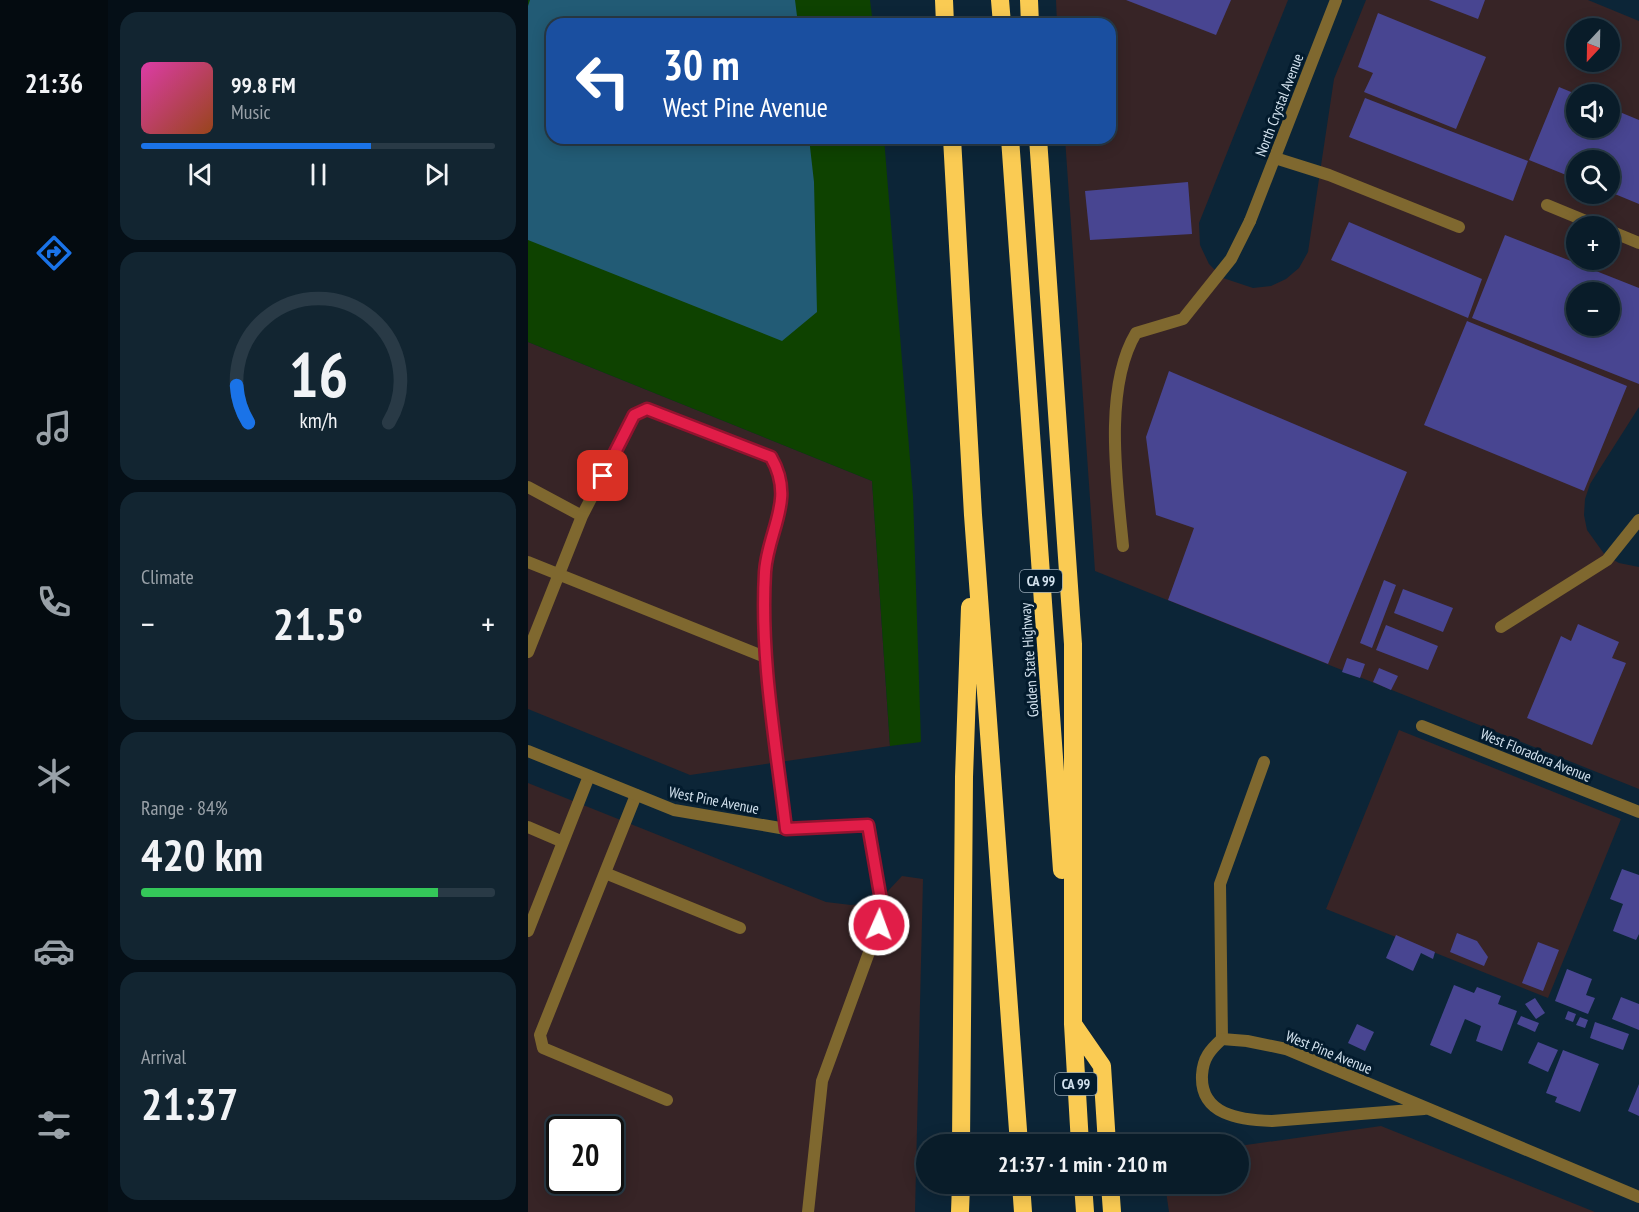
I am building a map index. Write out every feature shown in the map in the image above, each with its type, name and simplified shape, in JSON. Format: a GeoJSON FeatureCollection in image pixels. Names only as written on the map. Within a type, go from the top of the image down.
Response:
{"type":"FeatureCollection","features":[{"type":"Feature","properties":{"kind":"highway"},"geometry":{"type":"LineString","coordinates":[[1000,0],[1002,18]]}},
{"type":"Feature","properties":{"kind":"highway"},"geometry":{"type":"LineString","coordinates":[[1029,0],[1030,18]]}},
{"type":"Feature","properties":{"kind":"highway"},"geometry":{"type":"LineString","coordinates":[[944,1],[945,18]]}},
{"type":"Feature","properties":{"kind":"highway"},"geometry":{"type":"LineString","coordinates":[[952,144],[973,515],[1018,1134]]}},
{"type":"Feature","properties":{"kind":"highway","name":"Golden State Highway"},"geometry":{"type":"LineString","coordinates":[[1010,144],[1079,1134]]}},
{"type":"Feature","properties":{"kind":"highway"},"geometry":{"type":"LineString","coordinates":[[1038,144],[1073,644],[1072,1024],[1102,1066],[1106,1134]]}},
{"type":"Feature","properties":{"kind":"highway"},"geometry":{"type":"LineString","coordinates":[[961,1134],[964,777],[973,515]]}},
{"type":"Feature","properties":{"kind":"highway"},"geometry":{"type":"LineString","coordinates":[[960,1212],[961,1194]]}},
{"type":"Feature","properties":{"kind":"highway"},"geometry":{"type":"LineString","coordinates":[[1022,1194],[1023,1212]]}},
{"type":"Feature","properties":{"kind":"highway"},"geometry":{"type":"LineString","coordinates":[[1084,1194],[1085,1212]]}},
{"type":"Feature","properties":{"kind":"highway"},"geometry":{"type":"LineString","coordinates":[[1111,1194],[1112,1212]]}},
{"type":"Feature","properties":{"kind":"street","name":"North Crystal Avenue"},"geometry":{"type":"LineString","coordinates":[[1123,546],[1114,446],[1125,351],[1136,333],[1183,319],[1231,259],[1250,221],[1336,0]]}},
{"type":"Feature","properties":{"kind":"street"},"geometry":{"type":"LineString","coordinates":[[1275,158],[1329,175],[1459,227]]}},
{"type":"Feature","properties":{"kind":"street"},"geometry":{"type":"LineString","coordinates":[[1547,206],[1572,216]]}},
{"type":"Feature","properties":{"kind":"street"},"geometry":{"type":"LineString","coordinates":[[1620,235],[1639,243]]}},
{"type":"Feature","properties":{"kind":"street"},"geometry":{"type":"LineString","coordinates":[[528,652],[582,516],[634,415],[647,409],[771,457],[779,471],[782,504],[765,570],[765,657],[786,829]]}},
{"type":"Feature","properties":{"kind":"street"},"geometry":{"type":"LineString","coordinates":[[528,487],[582,516]]}},
{"type":"Feature","properties":{"kind":"street"},"geometry":{"type":"LineString","coordinates":[[1501,627],[1607,560],[1639,520]]}},
{"type":"Feature","properties":{"kind":"street"},"geometry":{"type":"LineString","coordinates":[[528,562],[765,657]]}},
{"type":"Feature","properties":{"kind":"street","name":"West Floradora Avenue"},"geometry":{"type":"LineString","coordinates":[[1422,726],[1639,812]]}},
{"type":"Feature","properties":{"kind":"street","name":"West Pine Avenue"},"geometry":{"type":"LineString","coordinates":[[528,751],[674,810],[786,829],[868,825],[881,900],[879,925],[822,1081],[808,1212]]}},
{"type":"Feature","properties":{"kind":"street"},"geometry":{"type":"LineString","coordinates":[[1222,1039],[1220,884],[1264,762]]}},
{"type":"Feature","properties":{"kind":"street"},"geometry":{"type":"LineString","coordinates":[[528,931],[589,776]]}},
{"type":"Feature","properties":{"kind":"street"},"geometry":{"type":"LineString","coordinates":[[636,795],[540,1035],[543,1048],[668,1100]]}},
{"type":"Feature","properties":{"kind":"street"},"geometry":{"type":"LineString","coordinates":[[528,826],[563,842]]}},
{"type":"Feature","properties":{"kind":"street"},"geometry":{"type":"LineString","coordinates":[[605,873],[740,928]]}},
{"type":"Feature","properties":{"kind":"street","name":"West Pine Avenue"},"geometry":{"type":"LineString","coordinates":[[1424,1109],[1272,1121],[1251,1120],[1225,1113],[1209,1102],[1202,1088],[1204,1060],[1210,1050],[1222,1039],[1247,1041],[1286,1049],[1424,1109],[1639,1197]]}},
{"type":"Feature","properties":{"kind":"shaded area"},"geometry":{"type":"Polygon","coordinates":[[[1056,0],[1288,0],[1199,223],[1200,245],[1209,264],[1223,278],[1253,288],[1271,286],[1286,279],[1299,268],[1308,252],[1334,79],[1366,0],[1588,0],[1639,21],[1639,407],[1590,484],[1585,499],[1584,515],[1587,530],[1605,555],[1619,563],[1639,567],[1639,789],[1095,571],[1065,144],[1116,144],[1116,18],[1057,18],[1056,0]]]}},
{"type":"Feature","properties":{"kind":"shaded area"},"geometry":{"type":"Polygon","coordinates":[[[528,342],[872,481],[890,746],[690,775],[528,709],[528,342]]]}},
{"type":"Feature","properties":{"kind":"shaded area"},"geometry":{"type":"Polygon","coordinates":[[[1399,730],[1621,819],[1548,998],[1326,909],[1399,730]]]}},
{"type":"Feature","properties":{"kind":"shaded area"},"geometry":{"type":"Polygon","coordinates":[[[528,783],[826,902],[851,905],[871,903],[887,892],[902,876],[923,879],[915,1212],[528,1212],[528,783]]]}},
{"type":"Feature","properties":{"kind":"shaded area"},"geometry":{"type":"Polygon","coordinates":[[[1381,1126],[1595,1212],[1169,1212],[1166,1194],[1249,1194],[1249,1145],[1381,1126]]]}},
{"type":"Feature","properties":{"kind":"green space"},"geometry":{"type":"Polygon","coordinates":[[[528,0],[870,0],[872,18],[546,18],[546,144],[884,144],[913,496],[921,742],[890,746],[872,481],[528,342],[528,0]]]}},
{"type":"Feature","properties":{"kind":"water"},"geometry":{"type":"Polygon","coordinates":[[[530,0],[795,0],[797,18],[546,18],[546,144],[810,144],[814,182],[817,312],[782,341],[528,240],[528,6],[530,0]]]}},
{"type":"Feature","properties":{"kind":"building"},"geometry":{"type":"Polygon","coordinates":[[[1126,0],[1231,0],[1216,35],[1126,0]]]}},
{"type":"Feature","properties":{"kind":"building"},"geometry":{"type":"Polygon","coordinates":[[[1429,0],[1485,0],[1478,19],[1429,0]]]}},
{"type":"Feature","properties":{"kind":"building"},"geometry":{"type":"Polygon","coordinates":[[[1378,13],[1486,57],[1456,129],[1364,92],[1373,73],[1358,67],[1378,13]]]}},
{"type":"Feature","properties":{"kind":"building"},"geometry":{"type":"Polygon","coordinates":[[[1559,87],[1566,90],[1566,138],[1620,138],[1620,112],[1639,120],[1639,204],[1620,196],[1620,150],[1566,150],[1566,175],[1529,160],[1559,87]]]}},
{"type":"Feature","properties":{"kind":"building"},"geometry":{"type":"Polygon","coordinates":[[[1365,98],[1528,161],[1513,201],[1349,137],[1365,98]]]}},
{"type":"Feature","properties":{"kind":"building"},"geometry":{"type":"Polygon","coordinates":[[[1188,182],[1192,234],[1090,240],[1085,191],[1188,182]]]}},
{"type":"Feature","properties":{"kind":"building"},"geometry":{"type":"Polygon","coordinates":[[[1349,222],[1482,279],[1468,318],[1331,260],[1349,222]]]}},
{"type":"Feature","properties":{"kind":"building"},"geometry":{"type":"Polygon","coordinates":[[[1505,235],[1566,259],[1566,270],[1593,270],[1639,288],[1639,384],[1472,318],[1505,235]]]}},
{"type":"Feature","properties":{"kind":"building"},"geometry":{"type":"Polygon","coordinates":[[[1467,321],[1627,386],[1584,491],[1424,425],[1467,321]]]}},
{"type":"Feature","properties":{"kind":"building"},"geometry":{"type":"Polygon","coordinates":[[[1169,371],[1407,472],[1328,664],[1168,600],[1194,528],[1156,515],[1146,437],[1169,371]]]}},
{"type":"Feature","properties":{"kind":"building"},"geometry":{"type":"Polygon","coordinates":[[[1384,580],[1396,585],[1372,648],[1360,643],[1384,580]]]}},
{"type":"Feature","properties":{"kind":"building"},"geometry":{"type":"Polygon","coordinates":[[[1403,589],[1453,608],[1443,632],[1394,613],[1403,589]]]}},
{"type":"Feature","properties":{"kind":"building"},"geometry":{"type":"Polygon","coordinates":[[[1578,624],[1619,642],[1612,658],[1626,663],[1592,745],[1527,718],[1561,636],[1571,641],[1578,624]]]}},
{"type":"Feature","properties":{"kind":"building"},"geometry":{"type":"Polygon","coordinates":[[[1386,625],[1438,646],[1428,670],[1376,650],[1386,625]]]}},
{"type":"Feature","properties":{"kind":"building"},"geometry":{"type":"Polygon","coordinates":[[[1347,658],[1365,664],[1360,678],[1342,672],[1347,658]]]}},
{"type":"Feature","properties":{"kind":"building"},"geometry":{"type":"Polygon","coordinates":[[[1379,668],[1398,676],[1391,690],[1373,682],[1379,668]]]}},
{"type":"Feature","properties":{"kind":"building"},"geometry":{"type":"Polygon","coordinates":[[[1622,869],[1639,875],[1639,934],[1636,940],[1613,931],[1623,904],[1610,899],[1622,869]]]}},
{"type":"Feature","properties":{"kind":"building"},"geometry":{"type":"Polygon","coordinates":[[[1457,933],[1477,941],[1488,957],[1484,966],[1450,952],[1457,933]]]}},
{"type":"Feature","properties":{"kind":"building"},"geometry":{"type":"Polygon","coordinates":[[[1396,935],[1435,952],[1433,959],[1421,953],[1413,971],[1386,958],[1396,935]]]}},
{"type":"Feature","properties":{"kind":"building"},"geometry":{"type":"Polygon","coordinates":[[[1538,942],[1559,950],[1543,991],[1522,983],[1538,942]]]}},
{"type":"Feature","properties":{"kind":"building"},"geometry":{"type":"Polygon","coordinates":[[[1567,969],[1592,979],[1586,995],[1595,998],[1588,1014],[1555,1001],[1567,969]]]}},
{"type":"Feature","properties":{"kind":"building"},"geometry":{"type":"Polygon","coordinates":[[[1454,985],[1474,993],[1477,987],[1501,996],[1498,1004],[1517,1011],[1502,1051],[1476,1041],[1481,1026],[1465,1019],[1451,1054],[1430,1045],[1454,985]]]}},
{"type":"Feature","properties":{"kind":"building"},"geometry":{"type":"Polygon","coordinates":[[[1621,997],[1639,1004],[1639,1030],[1612,1019],[1621,997]]]}},
{"type":"Feature","properties":{"kind":"building"},"geometry":{"type":"Polygon","coordinates":[[[1535,998],[1545,1013],[1536,1019],[1525,1004],[1535,998]]]}},
{"type":"Feature","properties":{"kind":"building"},"geometry":{"type":"Polygon","coordinates":[[[1568,1011],[1576,1014],[1573,1022],[1565,1019],[1568,1011]]]}},
{"type":"Feature","properties":{"kind":"building"},"geometry":{"type":"Polygon","coordinates":[[[1521,1016],[1539,1023],[1535,1032],[1517,1024],[1521,1016]]]}},
{"type":"Feature","properties":{"kind":"building"},"geometry":{"type":"Polygon","coordinates":[[[1580,1017],[1588,1020],[1585,1028],[1576,1025],[1580,1017]]]}},
{"type":"Feature","properties":{"kind":"building"},"geometry":{"type":"Polygon","coordinates":[[[1595,1022],[1629,1034],[1623,1050],[1590,1038],[1595,1022]]]}},
{"type":"Feature","properties":{"kind":"building"},"geometry":{"type":"Polygon","coordinates":[[[1357,1024],[1374,1032],[1365,1051],[1348,1043],[1357,1024]]]}},
{"type":"Feature","properties":{"kind":"building"},"geometry":{"type":"Polygon","coordinates":[[[1538,1042],[1558,1050],[1548,1072],[1528,1063],[1538,1042]]]}},
{"type":"Feature","properties":{"kind":"building"},"geometry":{"type":"Polygon","coordinates":[[[1563,1050],[1599,1064],[1580,1112],[1555,1102],[1557,1097],[1546,1093],[1563,1050]]]}},
{"type":"Feature","properties":{"kind":"building"},"geometry":{"type":"Polygon","coordinates":[[[1639,1084],[1639,1116],[1628,1111],[1639,1084]]]}},
{"type":"Feature","properties":{"kind":"route"},"geometry":{"type":"LineString","coordinates":[[603,476],[634,415],[647,409],[771,457],[779,471],[782,504],[765,570],[765,657],[786,829],[868,825],[881,900],[879,925]]}}]}
